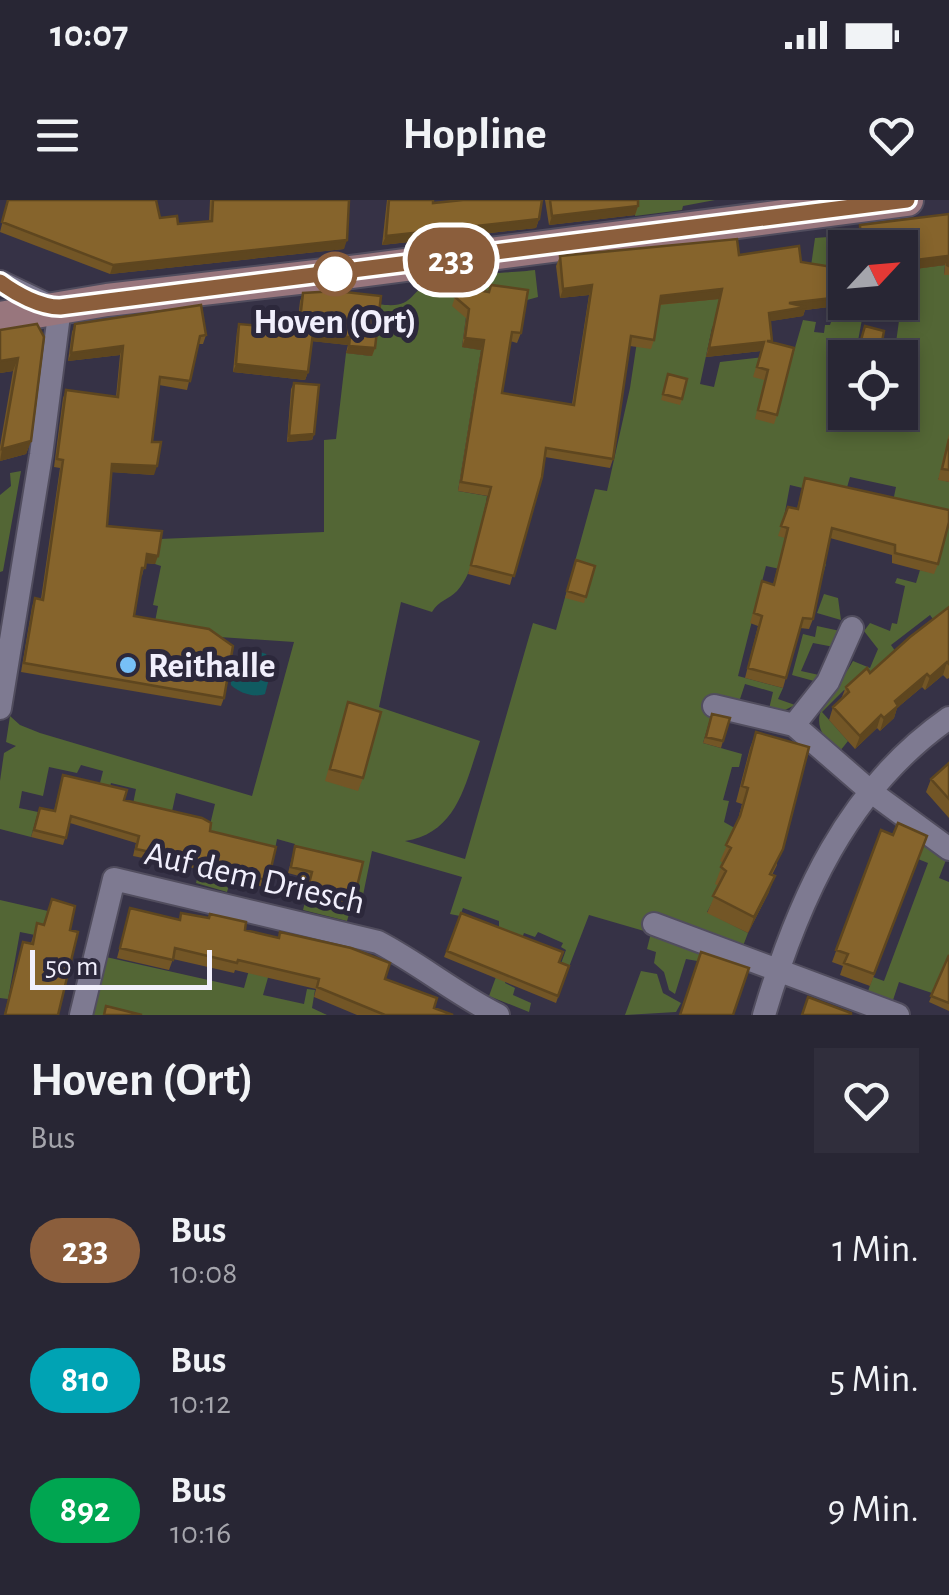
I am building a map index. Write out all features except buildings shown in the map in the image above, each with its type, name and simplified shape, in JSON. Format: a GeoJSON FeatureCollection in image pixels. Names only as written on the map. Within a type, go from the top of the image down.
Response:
{"type":"FeatureCollection","features":[{"type":"Feature","properties":{"kind":"street"},"geometry":{"type":"LineString","coordinates":[[0,318],[56,307],[907,200]]}},
{"type":"Feature","properties":{"kind":"street"},"geometry":{"type":"LineString","coordinates":[[0,282],[12,291],[56,307]]}},
{"type":"Feature","properties":{"kind":"street"},"geometry":{"type":"LineString","coordinates":[[0,708],[40,456],[56,307]]}},
{"type":"Feature","properties":{"kind":"street"},"geometry":{"type":"LineString","coordinates":[[794,725],[828,682],[852,628]]}},
{"type":"Feature","properties":{"kind":"street"},"geometry":{"type":"LineString","coordinates":[[714,706],[794,725],[870,791],[949,849]]}},
{"type":"Feature","properties":{"kind":"street"},"geometry":{"type":"LineString","coordinates":[[764,1015],[813,881],[836,839],[870,791],[913,746],[949,718]]}},
{"type":"Feature","properties":{"kind":"street","name":"Auf dem Driesch"},"geometry":{"type":"LineString","coordinates":[[81,1015],[114,880],[378,942],[498,1015]]}},
{"type":"Feature","properties":{"kind":"street"},"geometry":{"type":"LineString","coordinates":[[654,924],[898,1015]]}},
{"type":"Feature","properties":{"kind":"shaded area"},"geometry":{"type":"Polygon","coordinates":[[[635,200],[715,200],[683,206],[682,210],[635,216],[635,200]]]}},
{"type":"Feature","properties":{"kind":"shaded area"},"geometry":{"type":"Polygon","coordinates":[[[828,237],[828,276],[810,273],[815,238],[828,237]]]}},
{"type":"Feature","properties":{"kind":"shaded area"},"geometry":{"type":"Polygon","coordinates":[[[945,265],[944,274],[949,275],[949,467],[938,479],[949,482],[949,641],[930,615],[891,645],[914,678],[849,693],[844,690],[822,712],[848,741],[840,751],[827,739],[820,728],[822,707],[853,661],[870,668],[878,649],[864,631],[870,623],[890,631],[892,623],[897,624],[905,586],[895,583],[897,578],[916,583],[920,570],[934,573],[892,506],[896,487],[850,477],[844,498],[790,485],[784,517],[814,545],[810,561],[826,564],[822,578],[766,566],[738,676],[783,688],[778,699],[795,705],[785,710],[769,709],[773,692],[745,684],[739,702],[717,695],[703,743],[742,754],[739,767],[732,767],[723,800],[729,801],[724,822],[754,839],[726,865],[721,887],[707,912],[748,933],[743,946],[707,955],[703,962],[686,959],[675,994],[669,990],[664,972],[654,963],[656,952],[647,949],[651,933],[589,915],[567,972],[559,969],[566,950],[561,947],[563,943],[538,932],[535,937],[524,933],[505,983],[515,988],[513,995],[531,1003],[529,1012],[489,996],[512,933],[499,927],[499,921],[463,908],[460,916],[450,914],[462,877],[372,851],[361,905],[352,903],[344,857],[316,850],[313,857],[293,852],[295,844],[277,839],[274,854],[224,842],[216,875],[231,879],[227,892],[196,883],[215,804],[176,793],[171,816],[133,804],[136,789],[111,783],[108,794],[98,791],[103,771],[81,765],[77,773],[49,767],[43,796],[22,791],[19,808],[38,812],[31,837],[0,829],[4,753],[16,746],[6,742],[10,716],[40,733],[252,796],[294,642],[205,636],[154,627],[158,606],[153,605],[161,566],[155,564],[159,539],[324,532],[324,440],[336,439],[346,353],[371,356],[378,304],[405,302],[425,285],[441,279],[535,270],[538,297],[466,317],[462,347],[481,350],[458,491],[487,496],[479,537],[469,572],[454,594],[432,612],[401,602],[379,707],[480,741],[463,790],[448,817],[423,836],[405,841],[465,859],[533,623],[556,630],[595,489],[607,491],[630,388],[644,295],[677,303],[727,298],[712,328],[700,384],[714,387],[720,362],[781,355],[792,358],[803,320],[816,322],[814,332],[824,333],[825,325],[830,325],[832,320],[862,320],[858,340],[828,340],[828,430],[918,430],[918,340],[896,340],[899,320],[918,320],[918,268],[945,265]]]}},
{"type":"Feature","properties":{"kind":"shaded area"},"geometry":{"type":"Polygon","coordinates":[[[21,471],[0,572],[0,495],[11,486],[10,473],[21,471]]]}},
{"type":"Feature","properties":{"kind":"shaded area"},"geometry":{"type":"Polygon","coordinates":[[[824,594],[838,598],[841,620],[817,613],[824,594]]]}},
{"type":"Feature","properties":{"kind":"shaded area"},"geometry":{"type":"Polygon","coordinates":[[[817,626],[840,631],[834,647],[813,643],[801,671],[819,675],[814,681],[792,675],[803,634],[815,637],[817,626]]]}},
{"type":"Feature","properties":{"kind":"shaded area"},"geometry":{"type":"Polygon","coordinates":[[[251,649],[266,654],[272,667],[265,694],[247,694],[231,685],[234,662],[251,649]]]}},
{"type":"Feature","properties":{"kind":"shaded area"},"geometry":{"type":"Polygon","coordinates":[[[897,824],[946,860],[939,878],[949,882],[949,959],[932,993],[899,982],[893,1000],[868,991],[873,977],[884,981],[928,863],[918,859],[923,846],[894,835],[897,824]]]}},
{"type":"Feature","properties":{"kind":"shaded area"},"geometry":{"type":"Polygon","coordinates":[[[0,900],[48,911],[40,936],[20,932],[8,999],[0,998],[0,900]]]}},
{"type":"Feature","properties":{"kind":"shaded area"},"geometry":{"type":"Polygon","coordinates":[[[305,902],[350,911],[347,921],[303,910],[305,902]]]}},
{"type":"Feature","properties":{"kind":"shaded area"},"geometry":{"type":"Polygon","coordinates":[[[106,957],[244,988],[249,970],[269,974],[263,995],[304,1004],[307,989],[315,990],[312,1008],[327,1015],[93,1015],[106,957]]]}},
{"type":"Feature","properties":{"kind":"shaded area"},"geometry":{"type":"Polygon","coordinates":[[[641,971],[657,974],[663,993],[681,1003],[676,1012],[625,1015],[641,971]]]}},
{"type":"Feature","properties":{"kind":"bus line","name":"233"},"geometry":{"type":"LineString","coordinates":[[0,282],[12,291],[60,307],[907,200]]}},
{"type":"Feature","properties":{"kind":"place","name":"Hoven (Ort)"},"geometry":{"type":"Point","coordinates":[335,274]}},
{"type":"Feature","properties":{"kind":"place","name":"Reithalle"},"geometry":{"type":"Point","coordinates":[128,665]}}]}
